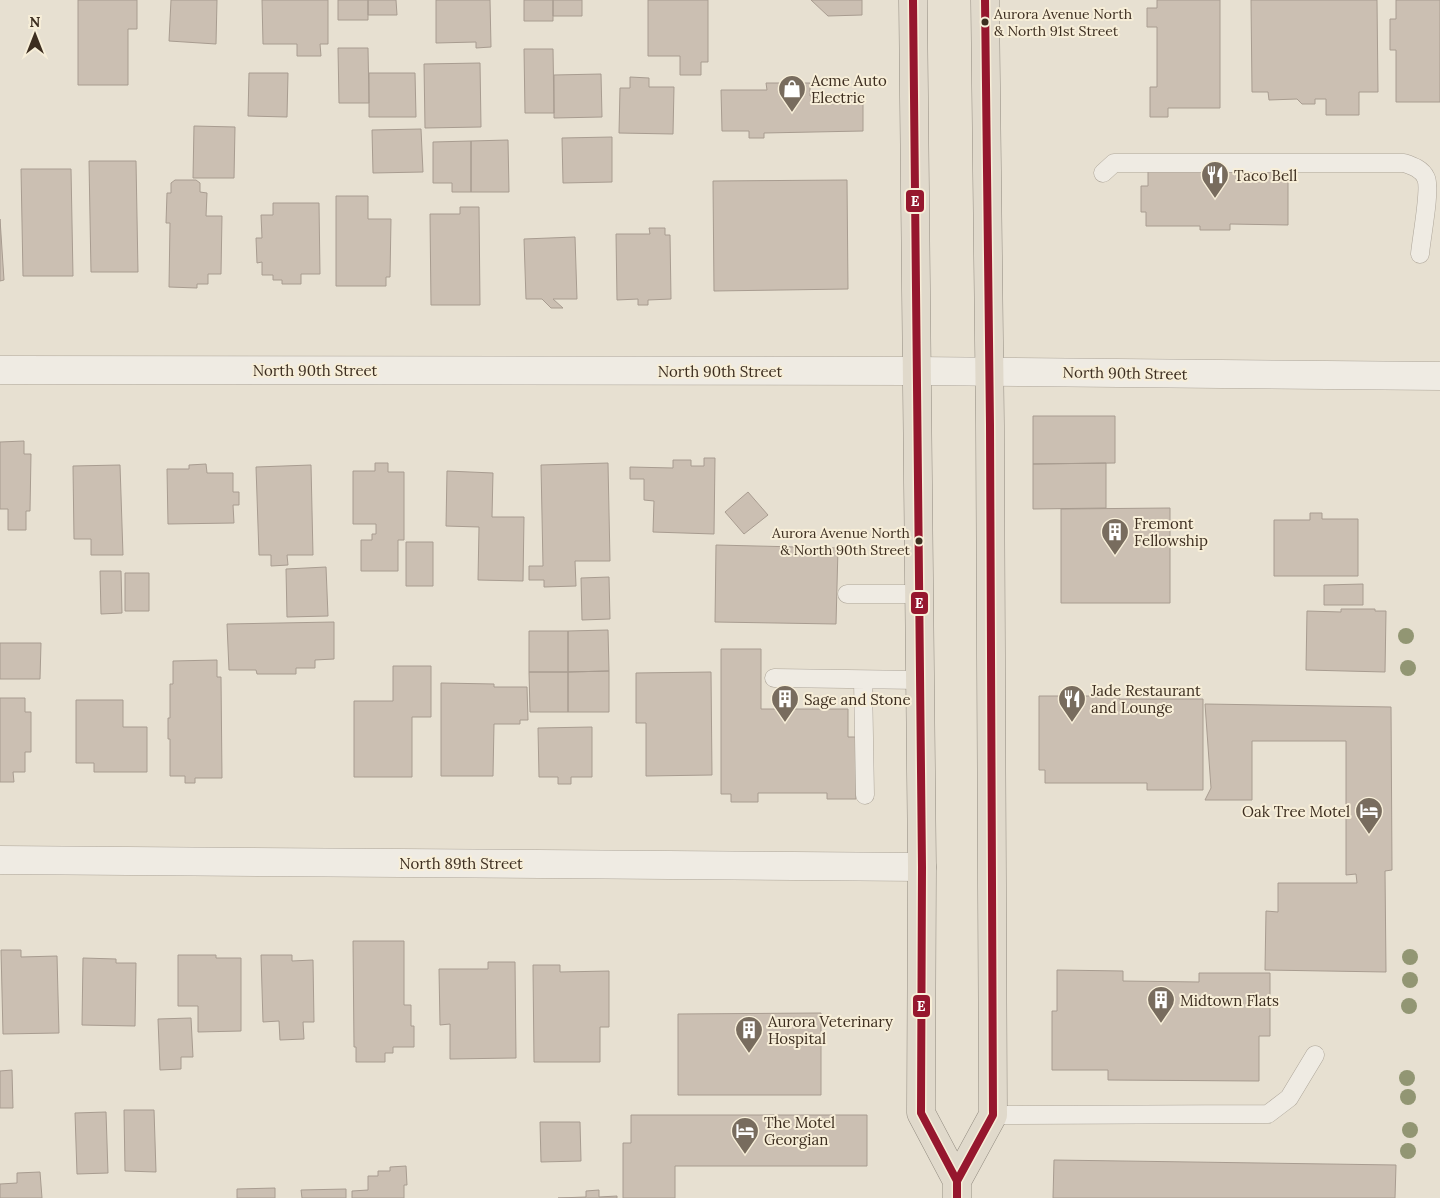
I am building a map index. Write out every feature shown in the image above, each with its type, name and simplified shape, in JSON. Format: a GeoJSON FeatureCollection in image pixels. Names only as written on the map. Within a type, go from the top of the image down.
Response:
{"type":"FeatureCollection","features":[{"type":"Feature","properties":{"kind":"highway"},"geometry":{"type":"LineString","coordinates":[[913,0],[922,867],[921,1113],[957,1190]]}},
{"type":"Feature","properties":{"kind":"highway"},"geometry":{"type":"LineString","coordinates":[[957,1190],[993,1115],[990,372],[985,0]]}},
{"type":"Feature","properties":{"kind":"street","name":"North 90th Street"},"geometry":{"type":"LineString","coordinates":[[0,370],[916,371],[1440,376]]}},
{"type":"Feature","properties":{"kind":"street"},"geometry":{"type":"LineString","coordinates":[[1440,376],[1440,384]]}},
{"type":"Feature","properties":{"kind":"street","name":"North 89th Street"},"geometry":{"type":"LineString","coordinates":[[0,860],[922,867]]}},
{"type":"Feature","properties":{"kind":"lane"},"geometry":{"type":"LineString","coordinates":[[1102,174],[1114,163],[1404,163],[1416,167],[1426,179],[1420,254]]}},
{"type":"Feature","properties":{"kind":"lane"},"geometry":{"type":"LineString","coordinates":[[847,594],[919,594]]}},
{"type":"Feature","properties":{"kind":"lane"},"geometry":{"type":"LineString","coordinates":[[774,678],[920,680]]}},
{"type":"Feature","properties":{"kind":"lane"},"geometry":{"type":"LineString","coordinates":[[863,680],[865,796]]}},
{"type":"Feature","properties":{"kind":"lane"},"geometry":{"type":"LineString","coordinates":[[993,1115],[1268,1114],[1289,1098],[1315,1055]]}},
{"type":"Feature","properties":{"kind":"building"},"geometry":{"type":"Polygon","coordinates":[[[78,0],[137,0],[137,29],[128,29],[128,85],[78,85],[78,0]]]}},
{"type":"Feature","properties":{"kind":"building"},"geometry":{"type":"Polygon","coordinates":[[[171,0],[217,0],[216,44],[169,41],[171,0]]]}},
{"type":"Feature","properties":{"kind":"building"},"geometry":{"type":"Polygon","coordinates":[[[262,0],[328,0],[328,44],[320,44],[321,56],[297,56],[297,44],[263,44],[262,0]]]}},
{"type":"Feature","properties":{"kind":"building"},"geometry":{"type":"Polygon","coordinates":[[[338,0],[368,0],[368,20],[338,20],[338,0]]]}},
{"type":"Feature","properties":{"kind":"building"},"geometry":{"type":"Polygon","coordinates":[[[368,0],[396,0],[397,15],[368,15],[368,0]]]}},
{"type":"Feature","properties":{"kind":"building"},"geometry":{"type":"Polygon","coordinates":[[[436,0],[490,0],[491,47],[476,48],[476,42],[436,43],[436,0]]]}},
{"type":"Feature","properties":{"kind":"building"},"geometry":{"type":"Polygon","coordinates":[[[524,0],[553,0],[553,21],[524,21],[524,0]]]}},
{"type":"Feature","properties":{"kind":"building"},"geometry":{"type":"Polygon","coordinates":[[[553,0],[582,0],[582,16],[553,16],[553,0]]]}},
{"type":"Feature","properties":{"kind":"building"},"geometry":{"type":"Polygon","coordinates":[[[648,0],[708,0],[708,62],[701,62],[701,75],[680,75],[680,56],[648,56],[648,0]]]}},
{"type":"Feature","properties":{"kind":"building"},"geometry":{"type":"Polygon","coordinates":[[[811,0],[862,0],[862,15],[828,16],[811,0]]]}},
{"type":"Feature","properties":{"kind":"building"},"geometry":{"type":"Polygon","coordinates":[[[1157,0],[1220,0],[1220,108],[1168,108],[1168,117],[1150,117],[1150,87],[1157,87],[1157,27],[1147,27],[1147,8],[1157,8],[1157,0]]]}},
{"type":"Feature","properties":{"kind":"building"},"geometry":{"type":"Polygon","coordinates":[[[1251,0],[1377,0],[1378,92],[1359,92],[1359,115],[1326,115],[1326,99],[1315,99],[1315,104],[1302,104],[1297,99],[1269,100],[1268,92],[1252,92],[1251,0]]]}},
{"type":"Feature","properties":{"kind":"building"},"geometry":{"type":"Polygon","coordinates":[[[1396,0],[1440,0],[1440,102],[1396,102],[1396,50],[1390,50],[1390,19],[1396,19],[1396,0]]]}},
{"type":"Feature","properties":{"kind":"building"},"geometry":{"type":"Polygon","coordinates":[[[338,48],[368,48],[369,103],[339,103],[338,48]]]}},
{"type":"Feature","properties":{"kind":"building"},"geometry":{"type":"Polygon","coordinates":[[[524,49],[553,49],[554,113],[525,113],[524,49]]]}},
{"type":"Feature","properties":{"kind":"building"},"geometry":{"type":"Polygon","coordinates":[[[480,63],[481,127],[425,128],[424,64],[480,63]]]}},
{"type":"Feature","properties":{"kind":"building"},"geometry":{"type":"Polygon","coordinates":[[[249,73],[288,73],[287,117],[248,116],[249,73]]]}},
{"type":"Feature","properties":{"kind":"building"},"geometry":{"type":"Polygon","coordinates":[[[369,73],[415,73],[416,117],[369,117],[369,73]]]}},
{"type":"Feature","properties":{"kind":"building"},"geometry":{"type":"Polygon","coordinates":[[[601,74],[602,117],[554,118],[554,75],[601,74]]]}},
{"type":"Feature","properties":{"kind":"building"},"geometry":{"type":"Polygon","coordinates":[[[630,77],[649,78],[649,87],[674,87],[673,134],[619,133],[620,88],[630,88],[630,77]]]}},
{"type":"Feature","properties":{"kind":"building","name":"Acme Auto Electric"},"geometry":{"type":"Polygon","coordinates":[[[766,83],[810,83],[810,96],[863,94],[863,131],[764,133],[764,138],[749,138],[749,131],[722,131],[721,90],[767,90],[766,83]]]}},
{"type":"Feature","properties":{"kind":"building"},"geometry":{"type":"Polygon","coordinates":[[[194,126],[235,127],[234,178],[193,178],[194,126]]]}},
{"type":"Feature","properties":{"kind":"building"},"geometry":{"type":"Polygon","coordinates":[[[421,129],[423,172],[373,173],[372,130],[421,129]]]}},
{"type":"Feature","properties":{"kind":"building"},"geometry":{"type":"Polygon","coordinates":[[[612,137],[612,182],[563,183],[562,138],[612,137]]]}},
{"type":"Feature","properties":{"kind":"building"},"geometry":{"type":"Polygon","coordinates":[[[508,140],[509,192],[471,192],[471,141],[508,140]]]}},
{"type":"Feature","properties":{"kind":"building"},"geometry":{"type":"Polygon","coordinates":[[[471,141],[471,192],[452,192],[452,183],[433,183],[433,142],[471,141]]]}},
{"type":"Feature","properties":{"kind":"building"},"geometry":{"type":"Polygon","coordinates":[[[89,161],[136,161],[138,272],[91,272],[89,161]]]}},
{"type":"Feature","properties":{"kind":"building","name":"Taco Bell"},"geometry":{"type":"Polygon","coordinates":[[[1228,168],[1228,172],[1288,172],[1288,225],[1230,224],[1230,230],[1200,230],[1200,226],[1146,226],[1146,212],[1141,212],[1141,186],[1148,186],[1148,171],[1228,168]]]}},
{"type":"Feature","properties":{"kind":"building"},"geometry":{"type":"Polygon","coordinates":[[[21,169],[71,169],[73,276],[23,276],[21,169]]]}},
{"type":"Feature","properties":{"kind":"building"},"geometry":{"type":"Polygon","coordinates":[[[175,180],[196,180],[200,183],[200,192],[207,193],[206,216],[222,216],[221,274],[208,274],[208,284],[197,284],[197,288],[169,287],[170,223],[166,223],[167,193],[171,193],[171,183],[175,180]]]}},
{"type":"Feature","properties":{"kind":"building"},"geometry":{"type":"Polygon","coordinates":[[[847,180],[848,289],[714,291],[713,181],[847,180]]]}},
{"type":"Feature","properties":{"kind":"building"},"geometry":{"type":"Polygon","coordinates":[[[336,196],[368,196],[368,219],[391,219],[390,277],[386,277],[386,286],[336,286],[336,196]]]}},
{"type":"Feature","properties":{"kind":"building"},"geometry":{"type":"Polygon","coordinates":[[[273,203],[319,203],[320,274],[301,274],[301,284],[282,284],[282,280],[273,280],[273,275],[262,275],[262,262],[257,263],[256,238],[262,238],[261,215],[273,215],[273,203]]]}},
{"type":"Feature","properties":{"kind":"building"},"geometry":{"type":"Polygon","coordinates":[[[460,207],[479,207],[480,305],[431,305],[430,214],[460,214],[460,207]]]}},
{"type":"Feature","properties":{"kind":"building"},"geometry":{"type":"Polygon","coordinates":[[[0,219],[4,280],[0,281],[0,219]]]}},
{"type":"Feature","properties":{"kind":"building"},"geometry":{"type":"Polygon","coordinates":[[[649,228],[665,228],[665,235],[670,235],[671,299],[648,300],[648,305],[638,305],[638,299],[617,300],[616,234],[650,234],[649,228]]]}},
{"type":"Feature","properties":{"kind":"building"},"geometry":{"type":"Polygon","coordinates":[[[575,237],[577,299],[553,299],[563,308],[551,308],[542,299],[526,299],[524,239],[575,237]]]}},
{"type":"Feature","properties":{"kind":"building"},"geometry":{"type":"Polygon","coordinates":[[[1033,416],[1115,416],[1115,463],[1033,464],[1033,416]]]}},
{"type":"Feature","properties":{"kind":"building"},"geometry":{"type":"Polygon","coordinates":[[[24,441],[24,454],[31,454],[30,511],[26,511],[26,530],[8,530],[8,509],[0,509],[0,442],[24,441]]]}},
{"type":"Feature","properties":{"kind":"building"},"geometry":{"type":"Polygon","coordinates":[[[704,458],[715,458],[714,534],[653,532],[654,501],[644,500],[644,479],[630,479],[630,467],[673,468],[673,460],[691,460],[691,466],[704,466],[704,458]]]}},
{"type":"Feature","properties":{"kind":"building"},"geometry":{"type":"Polygon","coordinates":[[[375,463],[388,463],[388,472],[404,472],[404,540],[398,540],[398,571],[361,571],[361,540],[372,540],[372,534],[376,534],[376,524],[353,524],[353,471],[375,471],[375,463]]]}},
{"type":"Feature","properties":{"kind":"building"},"geometry":{"type":"Polygon","coordinates":[[[608,463],[610,561],[575,561],[576,586],[544,587],[544,580],[529,580],[529,566],[543,566],[541,465],[608,463]]]}},
{"type":"Feature","properties":{"kind":"building"},"geometry":{"type":"Polygon","coordinates":[[[1106,463],[1106,508],[1033,509],[1033,464],[1106,463]]]}},
{"type":"Feature","properties":{"kind":"building"},"geometry":{"type":"Polygon","coordinates":[[[206,464],[207,473],[233,473],[233,492],[239,492],[239,505],[233,505],[234,523],[168,524],[167,469],[189,469],[189,465],[206,464]]]}},
{"type":"Feature","properties":{"kind":"building"},"geometry":{"type":"Polygon","coordinates":[[[120,465],[123,555],[91,555],[91,539],[74,539],[73,466],[120,465]]]}},
{"type":"Feature","properties":{"kind":"building"},"geometry":{"type":"Polygon","coordinates":[[[311,465],[313,555],[287,555],[288,565],[271,566],[271,555],[259,555],[256,467],[311,465]]]}},
{"type":"Feature","properties":{"kind":"building"},"geometry":{"type":"Polygon","coordinates":[[[447,471],[493,473],[492,517],[524,517],[523,581],[478,580],[479,527],[446,526],[447,471]]]}},
{"type":"Feature","properties":{"kind":"building"},"geometry":{"type":"Polygon","coordinates":[[[748,492],[768,515],[744,534],[725,512],[748,492]]]}},
{"type":"Feature","properties":{"kind":"building","name":"Fremont Fellowship"},"geometry":{"type":"Polygon","coordinates":[[[1170,508],[1170,603],[1061,603],[1061,509],[1170,508]]]}},
{"type":"Feature","properties":{"kind":"building"},"geometry":{"type":"Polygon","coordinates":[[[1310,513],[1322,513],[1322,519],[1358,519],[1358,576],[1274,576],[1274,520],[1310,520],[1310,513]]]}},
{"type":"Feature","properties":{"kind":"building"},"geometry":{"type":"Polygon","coordinates":[[[406,542],[433,542],[433,586],[406,586],[406,542]]]}},
{"type":"Feature","properties":{"kind":"building"},"geometry":{"type":"Polygon","coordinates":[[[716,545],[838,548],[836,624],[715,622],[716,545]]]}},
{"type":"Feature","properties":{"kind":"building"},"geometry":{"type":"Polygon","coordinates":[[[326,567],[328,616],[287,617],[286,569],[326,567]]]}},
{"type":"Feature","properties":{"kind":"building"},"geometry":{"type":"Polygon","coordinates":[[[100,571],[121,571],[122,613],[101,614],[100,571]]]}},
{"type":"Feature","properties":{"kind":"building"},"geometry":{"type":"Polygon","coordinates":[[[125,573],[149,573],[149,611],[125,611],[125,573]]]}},
{"type":"Feature","properties":{"kind":"building"},"geometry":{"type":"Polygon","coordinates":[[[609,577],[610,619],[582,620],[581,578],[609,577]]]}},
{"type":"Feature","properties":{"kind":"building"},"geometry":{"type":"Polygon","coordinates":[[[1363,584],[1363,605],[1324,605],[1324,585],[1363,584]]]}},
{"type":"Feature","properties":{"kind":"building"},"geometry":{"type":"Polygon","coordinates":[[[1341,609],[1375,609],[1375,611],[1386,611],[1385,672],[1306,670],[1307,611],[1341,612],[1341,609]]]}},
{"type":"Feature","properties":{"kind":"building"},"geometry":{"type":"Polygon","coordinates":[[[334,622],[334,659],[315,660],[315,668],[296,668],[296,674],[257,674],[256,670],[229,670],[227,624],[334,622]]]}},
{"type":"Feature","properties":{"kind":"building"},"geometry":{"type":"Polygon","coordinates":[[[608,630],[609,671],[568,672],[568,631],[608,630]]]}},
{"type":"Feature","properties":{"kind":"building"},"geometry":{"type":"Polygon","coordinates":[[[529,631],[568,631],[568,672],[529,672],[529,631]]]}},
{"type":"Feature","properties":{"kind":"building"},"geometry":{"type":"Polygon","coordinates":[[[0,643],[41,643],[40,679],[0,679],[0,643]]]}},
{"type":"Feature","properties":{"kind":"building","name":"Sage and Stone"},"geometry":{"type":"Polygon","coordinates":[[[721,649],[761,649],[761,709],[848,709],[848,737],[856,737],[856,799],[827,799],[827,793],[758,793],[758,802],[731,802],[731,794],[721,794],[721,649]]]}},
{"type":"Feature","properties":{"kind":"building"},"geometry":{"type":"Polygon","coordinates":[[[217,660],[217,677],[221,677],[222,778],[195,778],[195,783],[185,783],[185,776],[170,776],[168,718],[170,718],[170,684],[173,684],[173,661],[217,660]]]}},
{"type":"Feature","properties":{"kind":"building"},"geometry":{"type":"Polygon","coordinates":[[[393,666],[431,666],[431,717],[412,717],[412,777],[354,777],[354,701],[393,701],[393,666]]]}},
{"type":"Feature","properties":{"kind":"building"},"geometry":{"type":"Polygon","coordinates":[[[609,671],[609,712],[568,712],[568,672],[609,671]]]}},
{"type":"Feature","properties":{"kind":"building"},"geometry":{"type":"Polygon","coordinates":[[[529,672],[568,672],[568,712],[530,712],[529,672]]]}},
{"type":"Feature","properties":{"kind":"building"},"geometry":{"type":"Polygon","coordinates":[[[711,672],[712,775],[646,776],[646,723],[636,723],[636,673],[711,672]]]}},
{"type":"Feature","properties":{"kind":"building"},"geometry":{"type":"Polygon","coordinates":[[[441,683],[494,684],[494,687],[527,687],[528,720],[520,720],[520,724],[494,724],[493,776],[441,776],[441,683]]]}},
{"type":"Feature","properties":{"kind":"building"},"geometry":{"type":"Polygon","coordinates":[[[1039,696],[1119,696],[1119,699],[1203,699],[1203,790],[1147,790],[1147,783],[1045,783],[1045,770],[1039,770],[1039,696]]]}},
{"type":"Feature","properties":{"kind":"building"},"geometry":{"type":"Polygon","coordinates":[[[0,698],[25,698],[25,712],[31,712],[31,752],[25,752],[25,772],[13,772],[14,782],[0,782],[0,698]]]}},
{"type":"Feature","properties":{"kind":"building"},"geometry":{"type":"Polygon","coordinates":[[[76,700],[123,700],[123,727],[147,727],[147,772],[94,772],[94,763],[76,763],[76,700]]]}},
{"type":"Feature","properties":{"kind":"building","name":"Oak Tree Motel"},"geometry":{"type":"Polygon","coordinates":[[[1205,704],[1391,707],[1392,870],[1385,871],[1386,972],[1265,970],[1266,911],[1278,912],[1278,883],[1357,883],[1356,874],[1346,875],[1346,741],[1252,741],[1252,800],[1205,800],[1211,788],[1205,704]]]}},
{"type":"Feature","properties":{"kind":"building"},"geometry":{"type":"Polygon","coordinates":[[[592,727],[592,777],[571,777],[571,784],[558,784],[558,777],[539,777],[538,728],[592,727]]]}},
{"type":"Feature","properties":{"kind":"building"},"geometry":{"type":"Polygon","coordinates":[[[353,941],[404,941],[404,1005],[411,1005],[414,1047],[393,1047],[393,1053],[385,1053],[385,1062],[356,1062],[356,1047],[354,1047],[353,941]]]}},
{"type":"Feature","properties":{"kind":"building"},"geometry":{"type":"Polygon","coordinates":[[[1,950],[21,950],[21,957],[57,956],[59,1033],[3,1034],[1,950]]]}},
{"type":"Feature","properties":{"kind":"building"},"geometry":{"type":"Polygon","coordinates":[[[178,955],[216,955],[216,958],[241,958],[241,1031],[198,1032],[198,1006],[178,1006],[178,955]]]}},
{"type":"Feature","properties":{"kind":"building"},"geometry":{"type":"Polygon","coordinates":[[[261,955],[292,955],[292,961],[313,960],[314,1022],[303,1022],[304,1039],[280,1040],[279,1021],[263,1022],[261,955]]]}},
{"type":"Feature","properties":{"kind":"building"},"geometry":{"type":"Polygon","coordinates":[[[83,958],[116,959],[116,963],[136,963],[135,1026],[82,1025],[83,958]]]}},
{"type":"Feature","properties":{"kind":"building"},"geometry":{"type":"Polygon","coordinates":[[[488,962],[515,962],[516,1058],[450,1059],[450,1024],[440,1025],[439,969],[488,969],[488,962]]]}},
{"type":"Feature","properties":{"kind":"building"},"geometry":{"type":"Polygon","coordinates":[[[533,965],[560,965],[560,972],[609,971],[609,1027],[600,1027],[600,1062],[534,1062],[533,965]]]}},
{"type":"Feature","properties":{"kind":"building","name":"Midtown Flats"},"geometry":{"type":"Polygon","coordinates":[[[1057,970],[1123,971],[1123,981],[1199,982],[1199,973],[1270,973],[1270,1036],[1259,1036],[1259,1081],[1108,1080],[1108,1070],[1052,1070],[1052,1011],[1057,1011],[1057,970]]]}},
{"type":"Feature","properties":{"kind":"building","name":"Aurora Veterinary Hospital"},"geometry":{"type":"Polygon","coordinates":[[[821,1013],[821,1095],[678,1095],[678,1014],[821,1013]]]}},
{"type":"Feature","properties":{"kind":"building"},"geometry":{"type":"Polygon","coordinates":[[[191,1018],[193,1057],[181,1057],[181,1069],[160,1070],[158,1019],[191,1018]]]}},
{"type":"Feature","properties":{"kind":"building"},"geometry":{"type":"Polygon","coordinates":[[[12,1070],[13,1108],[0,1108],[0,1071],[12,1070]]]}},
{"type":"Feature","properties":{"kind":"building"},"geometry":{"type":"Polygon","coordinates":[[[124,1110],[154,1110],[156,1172],[125,1171],[124,1110]]]}},
{"type":"Feature","properties":{"kind":"building"},"geometry":{"type":"Polygon","coordinates":[[[106,1112],[108,1173],[77,1174],[75,1113],[106,1112]]]}},
{"type":"Feature","properties":{"kind":"building","name":"The Motel Georgian"},"geometry":{"type":"Polygon","coordinates":[[[631,1115],[867,1115],[867,1166],[675,1166],[675,1198],[623,1198],[623,1143],[631,1143],[631,1115]]]}},
{"type":"Feature","properties":{"kind":"building"},"geometry":{"type":"Polygon","coordinates":[[[540,1122],[580,1122],[581,1161],[541,1162],[540,1122]]]}},
{"type":"Feature","properties":{"kind":"building"},"geometry":{"type":"Polygon","coordinates":[[[1054,1160],[1396,1165],[1395,1198],[1053,1198],[1054,1160]]]}},
{"type":"Feature","properties":{"kind":"building"},"geometry":{"type":"Polygon","coordinates":[[[406,1166],[407,1185],[404,1185],[404,1198],[352,1198],[352,1191],[368,1190],[368,1176],[378,1176],[378,1171],[390,1171],[390,1167],[406,1166]]]}},
{"type":"Feature","properties":{"kind":"building"},"geometry":{"type":"Polygon","coordinates":[[[40,1172],[42,1198],[0,1198],[0,1184],[17,1183],[17,1173],[40,1172]]]}},
{"type":"Feature","properties":{"kind":"building"},"geometry":{"type":"Polygon","coordinates":[[[275,1188],[275,1198],[237,1198],[237,1189],[275,1188]]]}},
{"type":"Feature","properties":{"kind":"building"},"geometry":{"type":"Polygon","coordinates":[[[346,1189],[346,1198],[302,1198],[301,1190],[346,1189]]]}},
{"type":"Feature","properties":{"kind":"building"},"geometry":{"type":"Polygon","coordinates":[[[599,1190],[599,1197],[617,1196],[617,1198],[558,1198],[586,1197],[586,1191],[599,1190]]]}},
{"type":"Feature","properties":{"kind":"transit line","name":"E"},"geometry":{"type":"LineString","coordinates":[[913,0],[922,867],[921,1113],[957,1181],[957,1198]]}},
{"type":"Feature","properties":{"kind":"transit line","name":"E"},"geometry":{"type":"LineString","coordinates":[[957,1198],[957,1181],[993,1115],[990,425],[985,0]]}},
{"type":"Feature","properties":{"kind":"place","name":"Aurora Avenue North & North 91st Street"},"geometry":{"type":"Point","coordinates":[985,22]}},
{"type":"Feature","properties":{"kind":"place","name":"Acme Auto Electric"},"geometry":{"type":"Point","coordinates":[792,113]}},
{"type":"Feature","properties":{"kind":"place","name":"Taco Bell"},"geometry":{"type":"Point","coordinates":[1215,199]}},
{"type":"Feature","properties":{"kind":"place","name":"Aurora Avenue North & North 90th Street"},"geometry":{"type":"Point","coordinates":[919,541]}},
{"type":"Feature","properties":{"kind":"place","name":"Fremont Fellowship"},"geometry":{"type":"Point","coordinates":[1115,556]}},
{"type":"Feature","properties":{"kind":"place","name":"Sage and Stone"},"geometry":{"type":"Point","coordinates":[785,723]}},
{"type":"Feature","properties":{"kind":"place","name":"Jade Restaurant and Lounge"},"geometry":{"type":"Point","coordinates":[1072,723]}},
{"type":"Feature","properties":{"kind":"place","name":"Oak Tree Motel"},"geometry":{"type":"Point","coordinates":[1369,835]}},
{"type":"Feature","properties":{"kind":"place","name":"Midtown Flats"},"geometry":{"type":"Point","coordinates":[1161,1024]}},
{"type":"Feature","properties":{"kind":"place","name":"Aurora Veterinary Hospital"},"geometry":{"type":"Point","coordinates":[749,1054]}},
{"type":"Feature","properties":{"kind":"place","name":"The Motel Georgian"},"geometry":{"type":"Point","coordinates":[745,1155]}}]}
